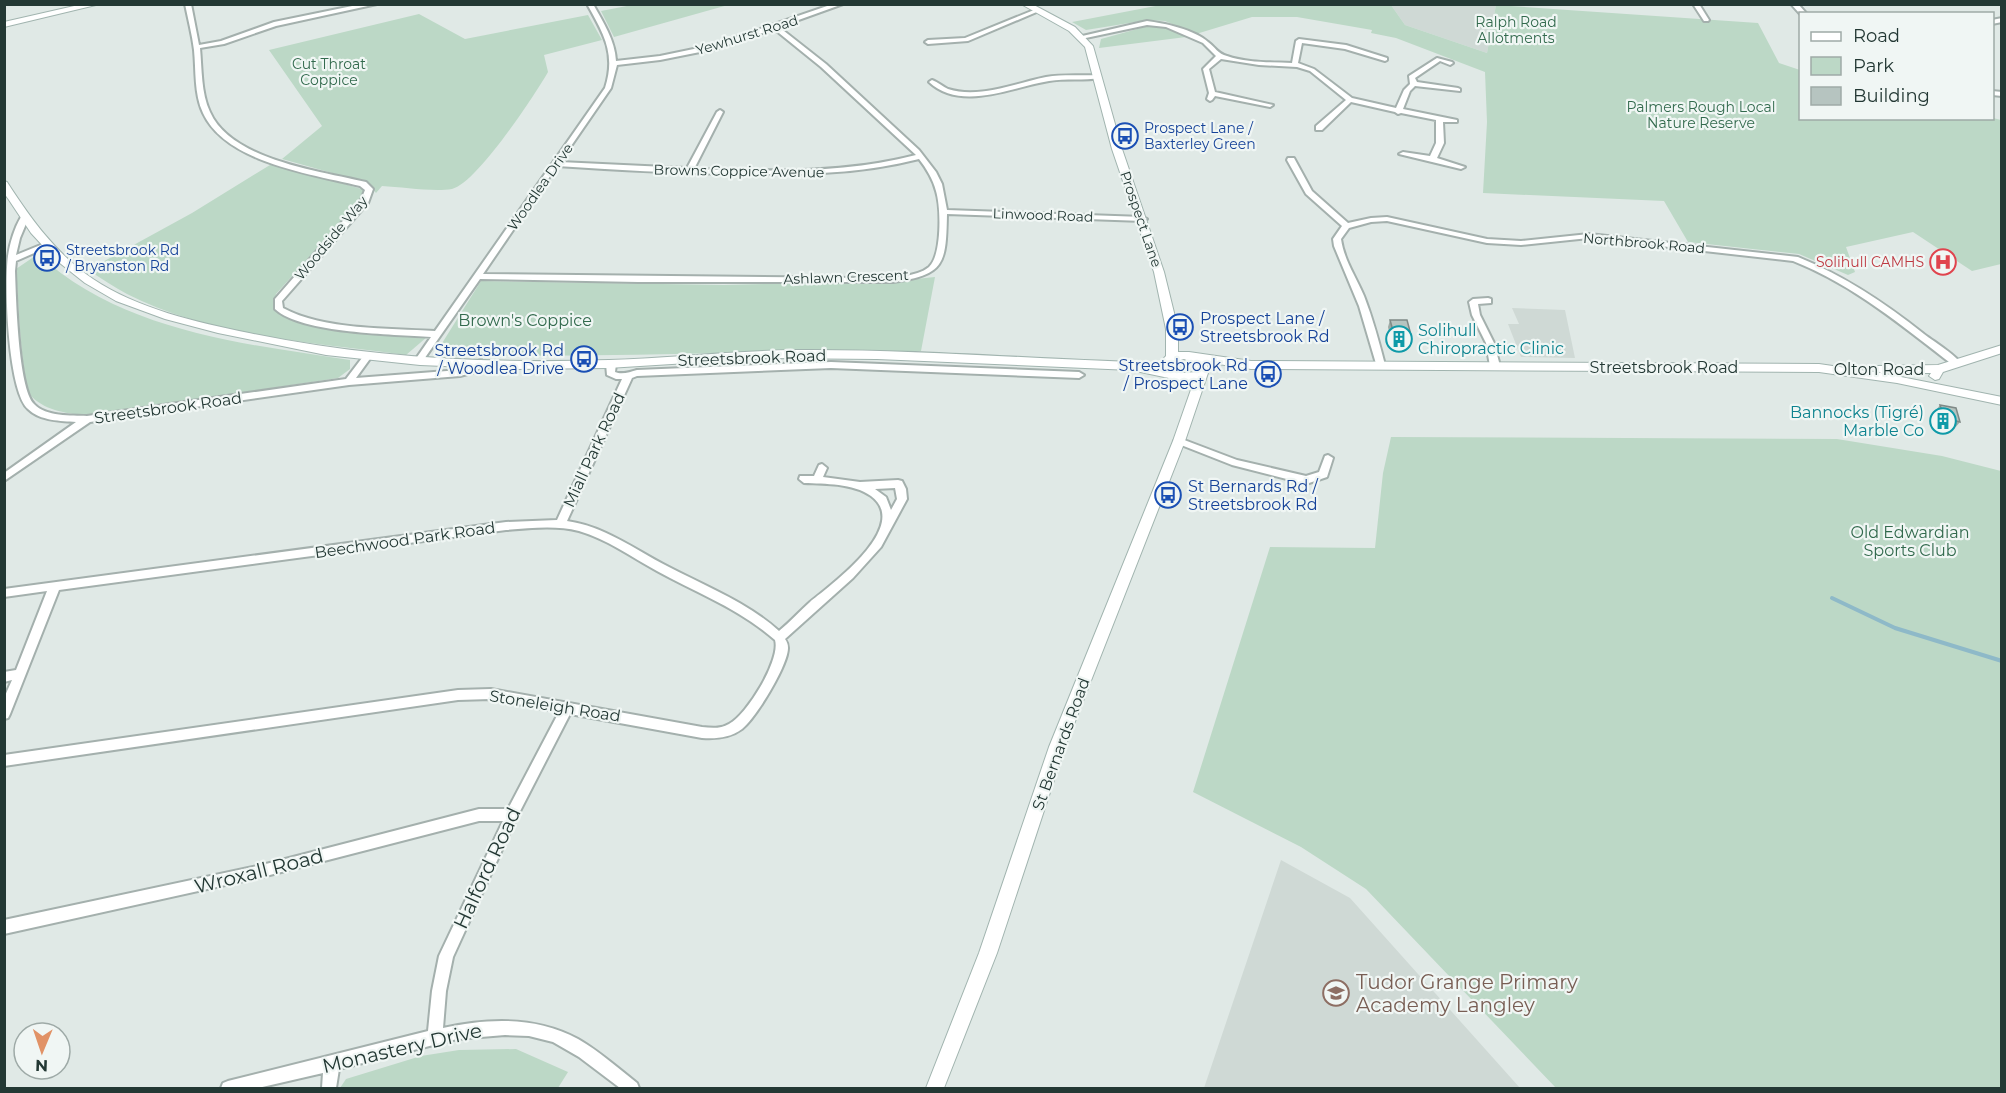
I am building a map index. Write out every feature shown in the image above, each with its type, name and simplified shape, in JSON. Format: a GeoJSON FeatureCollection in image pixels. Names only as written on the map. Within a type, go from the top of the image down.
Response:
{"type":"FeatureCollection","features":[{"type":"Feature","properties":{"kind":"main road"},"geometry":{"type":"LineString","coordinates":[[4,25],[96,4]]}},
{"type":"Feature","properties":{"kind":"main road","name":"Prospect Lane"},"geometry":{"type":"LineString","coordinates":[[1024,4],[1067,26],[1089,46],[1117,150],[1143,219],[1159,272],[1172,329],[1168,368],[1176,376]]}},
{"type":"Feature","properties":{"kind":"main road","name":"Streetsbrook Road"},"geometry":{"type":"LineString","coordinates":[[4,184],[24,219],[46,246],[105,291],[174,319],[274,343],[368,356],[481,363],[611,364],[816,354],[1023,367],[1131,366],[1189,356],[1251,365],[1819,368],[1935,387],[2001,401]]}},
{"type":"Feature","properties":{"kind":"main road","name":"Prospect Lane"},"geometry":{"type":"LineString","coordinates":[[1172,329],[1189,356],[1200,362],[1201,373]]}},
{"type":"Feature","properties":{"kind":"main road","name":"Olton Road"},"geometry":{"type":"LineString","coordinates":[[1819,368],[1940,369],[2001,349]]}},
{"type":"Feature","properties":{"kind":"main road","name":"Streetsbrook Road"},"geometry":{"type":"LineString","coordinates":[[1131,366],[1176,376],[1251,365]]}},
{"type":"Feature","properties":{"kind":"main road","name":"Olton Road"},"geometry":{"type":"LineString","coordinates":[[1935,387],[1935,374],[1940,369]]}},
{"type":"Feature","properties":{"kind":"main road","name":"St Bernards Road"},"geometry":{"type":"LineString","coordinates":[[935,1089],[988,953],[1057,747],[1179,441],[1201,373]]}},
{"type":"Feature","properties":{"kind":"main road"},"geometry":{"type":"LineString","coordinates":[[1176,376],[1191,401]]}},
{"type":"Feature","properties":{"kind":"street","name":"Woodside Way"},"geometry":{"type":"LineString","coordinates":[[188,4],[200,85],[207,114],[224,136],[256,154],[363,184],[369,189],[365,201],[278,301],[279,309],[284,314],[315,322],[435,334]]}},
{"type":"Feature","properties":{"kind":"street"},"geometry":{"type":"LineString","coordinates":[[196,47],[222,43],[274,24],[374,4]]}},
{"type":"Feature","properties":{"kind":"street"},"geometry":{"type":"LineString","coordinates":[[590,4],[609,39],[616,63]]}},
{"type":"Feature","properties":{"kind":"street","name":"Yewhurst Road"},"geometry":{"type":"LineString","coordinates":[[616,63],[692,53],[840,4]]}},
{"type":"Feature","properties":{"kind":"street"},"geometry":{"type":"LineString","coordinates":[[1696,4],[1706,20]]}},
{"type":"Feature","properties":{"kind":"street"},"geometry":{"type":"LineString","coordinates":[[928,42],[966,40],[1036,10]]}},
{"type":"Feature","properties":{"kind":"street"},"geometry":{"type":"LineString","coordinates":[[1081,37],[1147,23],[1167,25],[1205,42],[1220,56],[1259,63],[1295,64],[1312,70],[1350,100],[1398,112],[1455,121]]}},
{"type":"Feature","properties":{"kind":"street","name":"Ashlawn Crescent"},"geometry":{"type":"LineString","coordinates":[[477,276],[725,280],[907,277],[923,274],[938,263],[944,212],[942,195],[937,182],[920,156],[800,43],[775,27]]}},
{"type":"Feature","properties":{"kind":"street"},"geometry":{"type":"LineString","coordinates":[[1295,64],[1299,41],[1364,49],[1385,59]]}},
{"type":"Feature","properties":{"kind":"street"},"geometry":{"type":"LineString","coordinates":[[1220,56],[1206,69],[1211,96],[1270,105]]}},
{"type":"Feature","properties":{"kind":"street"},"geometry":{"type":"LineString","coordinates":[[1414,84],[1411,77],[1413,73],[1442,57],[1450,63]]}},
{"type":"Feature","properties":{"kind":"street","name":"Woodlea Drive"},"geometry":{"type":"LineString","coordinates":[[419,360],[608,88],[616,63]]}},
{"type":"Feature","properties":{"kind":"street"},"geometry":{"type":"LineString","coordinates":[[933,82],[943,92],[952,93],[1004,90],[1050,78],[1098,77]]}},
{"type":"Feature","properties":{"kind":"street"},"geometry":{"type":"LineString","coordinates":[[1398,112],[1407,90],[1414,84],[1458,90]]}},
{"type":"Feature","properties":{"kind":"street"},"geometry":{"type":"LineString","coordinates":[[1335,128],[1322,126],[1350,100]]}},
{"type":"Feature","properties":{"kind":"street"},"geometry":{"type":"LineString","coordinates":[[689,171],[720,112]]}},
{"type":"Feature","properties":{"kind":"street"},"geometry":{"type":"LineString","coordinates":[[1433,159],[1440,143],[1439,119]]}},
{"type":"Feature","properties":{"kind":"street"},"geometry":{"type":"LineString","coordinates":[[1403,154],[1461,167]]}},
{"type":"Feature","properties":{"kind":"street","name":"Browns Coppice Avenue"},"geometry":{"type":"LineString","coordinates":[[556,164],[689,171],[838,172],[869,170],[920,156]]}},
{"type":"Feature","properties":{"kind":"street"},"geometry":{"type":"LineString","coordinates":[[1291,160],[1309,192],[1346,226],[1337,239],[1338,253],[1357,287],[1380,365]]}},
{"type":"Feature","properties":{"kind":"street","name":"Linwood Road"},"geometry":{"type":"LineString","coordinates":[[944,212],[1143,219]]}},
{"type":"Feature","properties":{"kind":"street","name":"Streetsbrook Road"},"geometry":{"type":"LineString","coordinates":[[24,219],[17,231],[9,268],[18,369],[23,398],[30,406],[47,415],[87,419],[349,382],[460,373],[472,370],[481,363]]}},
{"type":"Feature","properties":{"kind":"street","name":"Northbrook Road"},"geometry":{"type":"LineString","coordinates":[[1346,226],[1364,221],[1387,219],[1487,241],[1521,243],[1597,237],[1794,260],[1816,267],[1868,297],[1956,363]]}},
{"type":"Feature","properties":{"kind":"street"},"geometry":{"type":"LineString","coordinates":[[9,268],[46,246]]}},
{"type":"Feature","properties":{"kind":"street"},"geometry":{"type":"LineString","coordinates":[[1465,294],[1473,302],[1476,315],[1490,343],[1495,366]]}},
{"type":"Feature","properties":{"kind":"street"},"geometry":{"type":"LineString","coordinates":[[1473,302],[1488,301]]}},
{"type":"Feature","properties":{"kind":"street"},"geometry":{"type":"LineString","coordinates":[[349,382],[368,356]]}},
{"type":"Feature","properties":{"kind":"street","name":"Miall Park Road"},"geometry":{"type":"LineString","coordinates":[[560,524],[632,374],[650,363]]}},
{"type":"Feature","properties":{"kind":"street","name":"Miall Park Road"},"geometry":{"type":"LineString","coordinates":[[611,364],[610,373],[632,374]]}},
{"type":"Feature","properties":{"kind":"street","name":"Streetsbrook Road"},"geometry":{"type":"LineString","coordinates":[[632,374],[831,365],[1023,367],[1079,375]]}},
{"type":"Feature","properties":{"kind":"street"},"geometry":{"type":"LineString","coordinates":[[4,478],[87,419]]}},
{"type":"Feature","properties":{"kind":"street"},"geometry":{"type":"LineString","coordinates":[[1179,441],[1235,463],[1306,480],[1318,478],[1323,474],[1328,458]]}},
{"type":"Feature","properties":{"kind":"street"},"geometry":{"type":"LineString","coordinates":[[817,480],[822,468]]}},
{"type":"Feature","properties":{"kind":"street"},"geometry":{"type":"LineString","coordinates":[[779,637],[862,565],[904,496],[898,484],[859,486],[804,478]]}},
{"type":"Feature","properties":{"kind":"street"},"geometry":{"type":"LineString","coordinates":[[859,486],[882,499],[888,510],[888,524]]}},
{"type":"Feature","properties":{"kind":"street","name":"Beechwood Park Road"},"geometry":{"type":"LineString","coordinates":[[4,593],[506,526],[560,524],[583,528],[608,539],[750,616],[770,628],[779,637]]}},
{"type":"Feature","properties":{"kind":"street"},"geometry":{"type":"LineString","coordinates":[[4,714],[55,586]]}},
{"type":"Feature","properties":{"kind":"street","name":"Stoneleigh Road"},"geometry":{"type":"LineString","coordinates":[[4,761],[458,695],[491,694],[708,733],[727,731],[751,714],[782,651],[779,637]]}},
{"type":"Feature","properties":{"kind":"street"},"geometry":{"type":"LineString","coordinates":[[4,677],[20,674]]}},
{"type":"Feature","properties":{"kind":"street","name":"Halford Road"},"geometry":{"type":"LineString","coordinates":[[435,1038],[439,991],[446,956],[512,815],[567,707]]}},
{"type":"Feature","properties":{"kind":"street","name":"Wroxall Road"},"geometry":{"type":"LineString","coordinates":[[4,927],[262,871],[479,815],[512,815]]}},
{"type":"Feature","properties":{"kind":"street","name":"Monastery Drive"},"geometry":{"type":"LineString","coordinates":[[228,1089],[478,1029],[532,1029],[555,1035],[580,1049],[632,1089]]}},
{"type":"Feature","properties":{"kind":"street"},"geometry":{"type":"LineString","coordinates":[[329,1089],[332,1064]]}},
{"type":"Feature","properties":{"kind":"shaded area"},"geometry":{"type":"Polygon","coordinates":[[[1391,5],[1496,5],[1487,53],[1405,25],[1391,5]]]}},
{"type":"Feature","properties":{"kind":"shaded area"},"geometry":{"type":"Polygon","coordinates":[[[1512,308],[1565,310],[1575,358],[1521,357],[1508,324],[1519,324],[1512,308]]]}},
{"type":"Feature","properties":{"kind":"shaded area","name":"Tudor Grange Primary Academy Langley"},"geometry":{"type":"Polygon","coordinates":[[[1281,860],[1350,898],[1520,1088],[1204,1088],[1281,860]]]}},
{"type":"Feature","properties":{"kind":"green space"},"geometry":{"type":"Polygon","coordinates":[[[637,4],[728,5],[614,37],[601,11],[637,4]]]}},
{"type":"Feature","properties":{"kind":"green space","name":"Palmers Rough Local Nature Reserve"},"geometry":{"type":"Polygon","coordinates":[[[1166,4],[1391,5],[1405,25],[1487,53],[1496,5],[1758,23],[1779,63],[1799,70],[1799,120],[2001,120],[2001,264],[1972,271],[1913,232],[1846,247],[1855,272],[1848,275],[1799,254],[1688,242],[1664,201],[1483,193],[1487,122],[1485,72],[1396,38],[1371,33],[1372,30],[1297,17],[1252,17],[1196,34],[1165,21],[1148,20],[1086,30],[1072,22],[1166,4]]]}},
{"type":"Feature","properties":{"kind":"green space","name":"Cut Throat Coppice"},"geometry":{"type":"Polygon","coordinates":[[[419,14],[465,39],[588,15],[602,40],[544,55],[548,72],[518,118],[475,172],[452,189],[427,190],[382,186],[376,193],[368,183],[282,159],[322,126],[269,50],[419,14]]]}},
{"type":"Feature","properties":{"kind":"green space"},"geometry":{"type":"Polygon","coordinates":[[[1148,26],[1171,28],[1186,37],[1099,48],[1101,39],[1148,26]]]}},
{"type":"Feature","properties":{"kind":"green space"},"geometry":{"type":"Polygon","coordinates":[[[276,164],[365,190],[365,195],[276,294],[274,310],[288,319],[326,329],[427,337],[406,355],[263,336],[192,320],[127,294],[88,270],[192,213],[270,165],[276,164]]]}},
{"type":"Feature","properties":{"kind":"green space"},"geometry":{"type":"Polygon","coordinates":[[[38,254],[71,280],[107,301],[145,317],[226,340],[350,360],[350,369],[338,378],[88,416],[51,409],[32,397],[28,389],[21,337],[16,269],[38,254]]]}},
{"type":"Feature","properties":{"kind":"green space","name":"Brown's Coppice"},"geometry":{"type":"Polygon","coordinates":[[[935,277],[921,351],[434,356],[481,281],[724,285],[896,281],[935,277]]]}},
{"type":"Feature","properties":{"kind":"green space","name":"Old Edwardian Sports Club"},"geometry":{"type":"Polygon","coordinates":[[[1391,437],[1837,439],[1942,456],[2001,471],[2001,1088],[1556,1088],[1366,889],[1301,847],[1193,792],[1270,547],[1375,548],[1383,473],[1391,437]]]}},
{"type":"Feature","properties":{"kind":"green space"},"geometry":{"type":"Polygon","coordinates":[[[516,1049],[568,1072],[558,1088],[340,1088],[346,1079],[421,1056],[459,1050],[516,1049]]]}},
{"type":"Feature","properties":{"kind":"building"},"geometry":{"type":"Polygon","coordinates":[[[1390,320],[1407,320],[1411,335],[1394,334],[1390,320]]]}},
{"type":"Feature","properties":{"kind":"building"},"geometry":{"type":"Polygon","coordinates":[[[1940,405],[1956,408],[1960,422],[1945,418],[1940,405]]]}},
{"type":"Feature","properties":{"kind":"waterway"},"geometry":{"type":"LineString","coordinates":[[1832,598],[1895,628],[2002,661]]}},
{"type":"Feature","properties":{"kind":"place","name":"Prospect Lane / Baxterley Green"},"geometry":{"type":"Point","coordinates":[1125,136]}},
{"type":"Feature","properties":{"kind":"place","name":"Streetsbrook Rd / Bryanston Rd"},"geometry":{"type":"Point","coordinates":[47,258]}},
{"type":"Feature","properties":{"kind":"place","name":"Solihull CAMHS"},"geometry":{"type":"Point","coordinates":[1943,262]}},
{"type":"Feature","properties":{"kind":"place","name":"Prospect Lane / Streetsbrook Rd"},"geometry":{"type":"Point","coordinates":[1180,327]}},
{"type":"Feature","properties":{"kind":"place","name":"Solihull Chiropractic Clinic"},"geometry":{"type":"Point","coordinates":[1399,339]}},
{"type":"Feature","properties":{"kind":"place","name":"Streetsbrook Rd / Woodlea Drive"},"geometry":{"type":"Point","coordinates":[584,359]}},
{"type":"Feature","properties":{"kind":"place","name":"Streetsbrook Rd / Prospect Lane"},"geometry":{"type":"Point","coordinates":[1268,374]}},
{"type":"Feature","properties":{"kind":"place","name":"Bannocks (Tigré) Marble Co"},"geometry":{"type":"Point","coordinates":[1943,421]}},
{"type":"Feature","properties":{"kind":"place","name":"St Bernards Rd / Streetsbrook Rd"},"geometry":{"type":"Point","coordinates":[1168,495]}},
{"type":"Feature","properties":{"kind":"place","name":"Tudor Grange Primary Academy Langley"},"geometry":{"type":"Point","coordinates":[1336,993]}},
{"type":"Feature","properties":{"kind":"park label","name":"Ralph Road Allotments"},"geometry":{"type":"Point","coordinates":[1516,30]}}]}
